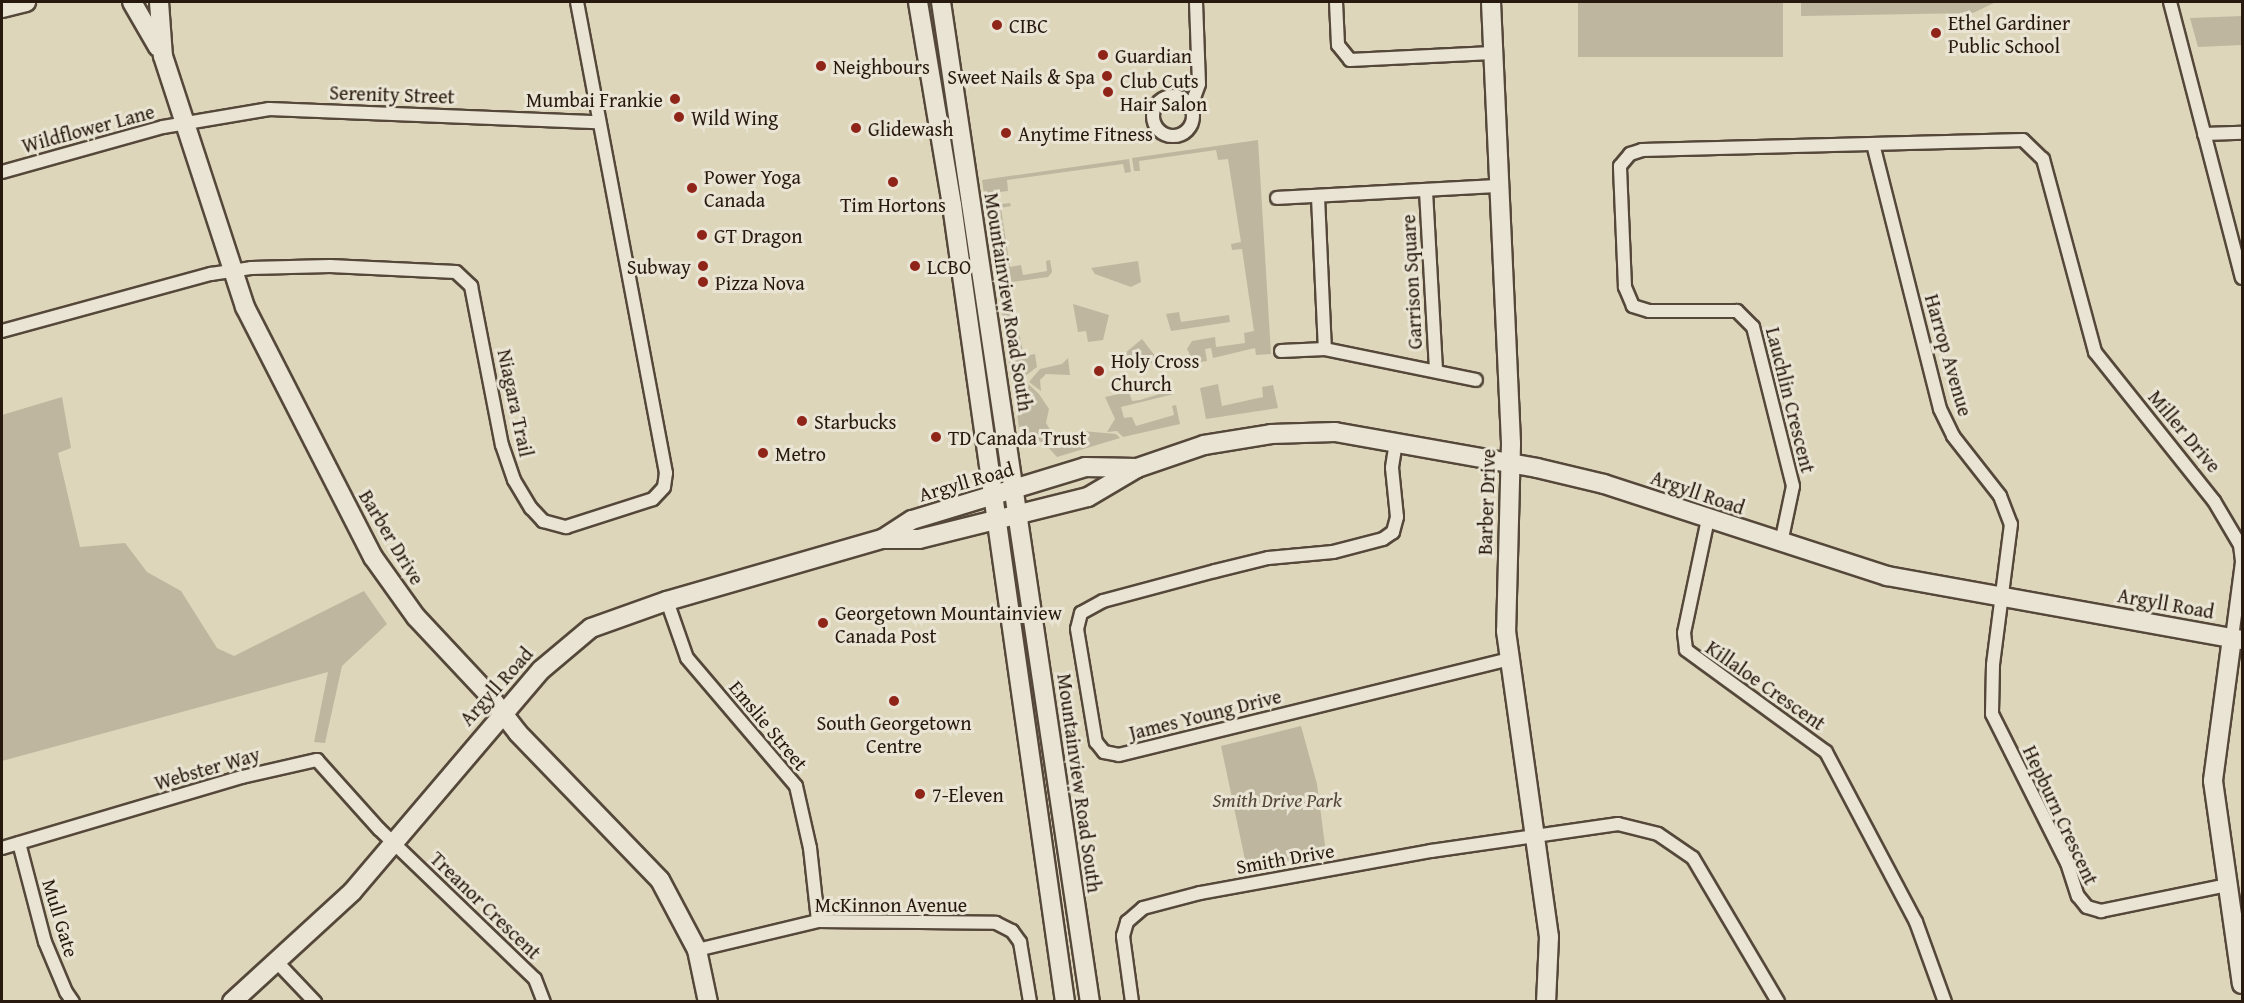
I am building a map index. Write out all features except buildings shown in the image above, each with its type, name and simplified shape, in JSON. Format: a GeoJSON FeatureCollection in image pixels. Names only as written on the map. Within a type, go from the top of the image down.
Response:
{"type":"FeatureCollection","features":[{"type":"Feature","properties":{"kind":"street"},"geometry":{"type":"LineString","coordinates":[[2,8],[26,2]]}},
{"type":"Feature","properties":{"kind":"street","name":"Barber Drive"},"geometry":{"type":"LineString","coordinates":[[132,2],[163,56],[233,271],[259,337],[378,567],[416,617],[503,713],[649,866],[677,906],[697,950],[708,1002]]}},
{"type":"Feature","properties":{"kind":"street","name":"Barber Drive"},"geometry":{"type":"LineString","coordinates":[[159,2],[163,56]]}},
{"type":"Feature","properties":{"kind":"street","name":"Niagara Trail"},"geometry":{"type":"LineString","coordinates":[[2,331],[233,271],[330,266],[445,269],[465,277],[475,301],[507,464],[531,508],[543,521],[566,527],[653,499],[664,487],[666,473],[577,2]]}},
{"type":"Feature","properties":{"kind":"street"},"geometry":{"type":"LineString","coordinates":[[918,2],[993,497],[1065,1002]]}},
{"type":"Feature","properties":{"kind":"street","name":"Mountainview Road South"},"geometry":{"type":"LineString","coordinates":[[941,2],[1090,1002]]}},
{"type":"Feature","properties":{"kind":"street"},"geometry":{"type":"LineString","coordinates":[[1191,106],[1199,84],[1196,2]]}},
{"type":"Feature","properties":{"kind":"street"},"geometry":{"type":"LineString","coordinates":[[1336,2],[1338,45],[1350,60],[1491,53]]}},
{"type":"Feature","properties":{"kind":"street","name":"Barber Drive"},"geometry":{"type":"LineString","coordinates":[[1491,2],[1491,53],[1500,186],[1511,464],[1505,606],[1509,658],[1551,955],[1546,1002]]}},
{"type":"Feature","properties":{"kind":"street"},"geometry":{"type":"LineString","coordinates":[[2170,2],[2242,278]]}},
{"type":"Feature","properties":{"kind":"street","name":"Serenity Street"},"geometry":{"type":"LineString","coordinates":[[185,122],[281,109],[598,122]]}},
{"type":"Feature","properties":{"kind":"street","name":"Wildflower Lane"},"geometry":{"type":"LineString","coordinates":[[2,172],[185,122]]}},
{"type":"Feature","properties":{"kind":"street"},"geometry":{"type":"LineString","coordinates":[[2204,134],[2242,133]]}},
{"type":"Feature","properties":{"kind":"street","name":"Miller Drive"},"geometry":{"type":"LineString","coordinates":[[1873,144],[2023,141],[2039,154],[2095,352],[2214,501],[2240,545],[2242,562],[2237,639],[2214,781],[2242,984]]}},
{"type":"Feature","properties":{"kind":"street","name":"Lauchlin Crescent"},"geometry":{"type":"LineString","coordinates":[[1781,543],[1793,486],[1753,327],[1737,311],[1648,311],[1632,306],[1624,287],[1620,166],[1630,154],[1642,150],[1873,144]]}},
{"type":"Feature","properties":{"kind":"street","name":"Harrop Avenue"},"geometry":{"type":"LineString","coordinates":[[1873,144],[1940,409],[1953,436],[2000,496],[2012,524],[2002,596]]}},
{"type":"Feature","properties":{"kind":"street","name":"Garrison Square"},"geometry":{"type":"LineString","coordinates":[[1277,198],[1500,186]]}},
{"type":"Feature","properties":{"kind":"street","name":"Garrison Square"},"geometry":{"type":"LineString","coordinates":[[1426,191],[1436,371]]}},
{"type":"Feature","properties":{"kind":"street"},"geometry":{"type":"LineString","coordinates":[[1318,197],[1325,349]]}},
{"type":"Feature","properties":{"kind":"street","name":"Garrison Square"},"geometry":{"type":"LineString","coordinates":[[1281,351],[1325,349],[1476,380]]}},
{"type":"Feature","properties":{"kind":"street","name":"Argyll Road"},"geometry":{"type":"LineString","coordinates":[[882,539],[919,539],[1088,496],[1137,468],[1204,445],[1270,434],[1335,432],[1511,464],[1604,484],[1887,576],[2237,639]]}},
{"type":"Feature","properties":{"kind":"street","name":"James Young Drive"},"geometry":{"type":"LineString","coordinates":[[1395,442],[1392,468],[1397,517],[1393,532],[1383,539],[1333,552],[1268,558],[1215,571],[1103,601],[1081,614],[1077,629],[1096,742],[1104,752],[1119,755],[1509,658]]}},
{"type":"Feature","properties":{"kind":"street","name":"Argyll Road"},"geometry":{"type":"LineString","coordinates":[[232,1002],[352,892],[503,713],[571,641],[615,618],[882,539],[912,520],[1085,467],[1137,468]]}},
{"type":"Feature","properties":{"kind":"street","name":"Killaloe Crescent"},"geometry":{"type":"LineString","coordinates":[[1708,519],[1686,624],[1686,650],[1826,752],[1916,922],[1946,1002]]}},
{"type":"Feature","properties":{"kind":"street","name":"Hepburn Crescent"},"geometry":{"type":"LineString","coordinates":[[2002,596],[1993,665],[1992,714],[2067,863],[2081,902],[2101,911],[2228,885]]}},
{"type":"Feature","properties":{"kind":"street","name":"Emslie Street"},"geometry":{"type":"LineString","coordinates":[[667,602],[687,658],[796,786],[810,848],[818,921]]}},
{"type":"Feature","properties":{"kind":"street","name":"Webster Way"},"geometry":{"type":"LineString","coordinates":[[2,848],[306,760],[317,760],[327,769],[392,842]]}},
{"type":"Feature","properties":{"kind":"street"},"geometry":{"type":"LineString","coordinates":[[1536,837],[1618,824],[1658,834],[1700,866],[1778,1002]]}},
{"type":"Feature","properties":{"kind":"street","name":"Smith Drive"},"geometry":{"type":"LineString","coordinates":[[1132,1002],[1123,936],[1127,922],[1143,908],[1200,893],[1536,837]]}},
{"type":"Feature","properties":{"kind":"street","name":"Treanor Crescent"},"geometry":{"type":"LineString","coordinates":[[392,842],[535,979],[544,1002]]}},
{"type":"Feature","properties":{"kind":"street","name":"Mull Gate"},"geometry":{"type":"LineString","coordinates":[[19,843],[45,942],[66,992],[73,1002]]}},
{"type":"Feature","properties":{"kind":"street","name":"McKinnon Avenue"},"geometry":{"type":"LineString","coordinates":[[697,950],[818,921],[996,923],[1012,931],[1020,942],[1030,1002]]}},
{"type":"Feature","properties":{"kind":"street"},"geometry":{"type":"LineString","coordinates":[[276,961],[315,1002]]}},
{"type":"Feature","properties":{"kind":"green space"},"geometry":{"type":"Polygon","coordinates":[[[1578,2],[1783,2],[1783,57],[1578,57],[1578,2]]]}},
{"type":"Feature","properties":{"kind":"green space"},"geometry":{"type":"Polygon","coordinates":[[[1801,2],[1996,2],[1973,13],[1801,16],[1801,2]]]}},
{"type":"Feature","properties":{"kind":"green space"},"geometry":{"type":"Polygon","coordinates":[[[2242,16],[2242,45],[2198,47],[2190,18],[2242,16]]]}},
{"type":"Feature","properties":{"kind":"green space"},"geometry":{"type":"Polygon","coordinates":[[[1258,140],[1271,354],[1256,355],[1255,348],[1213,358],[1211,348],[1205,349],[1207,361],[1194,363],[1187,349],[1192,341],[1215,337],[1216,347],[1245,343],[1244,333],[1254,331],[1242,249],[1232,250],[1231,244],[1241,242],[1228,159],[1218,160],[1216,150],[1139,161],[1140,171],[1134,171],[1132,158],[1258,140]]]}},
{"type":"Feature","properties":{"kind":"green space"},"geometry":{"type":"Polygon","coordinates":[[[1129,159],[1131,172],[1125,173],[1123,164],[1007,180],[1008,191],[984,194],[982,180],[1129,159]]]}},
{"type":"Feature","properties":{"kind":"green space"},"geometry":{"type":"Polygon","coordinates":[[[1010,203],[1011,206],[1001,208],[1010,267],[1021,265],[1023,275],[1047,271],[1046,261],[1050,260],[1052,272],[1048,277],[998,284],[986,206],[1010,203]]]}},
{"type":"Feature","properties":{"kind":"green space"},"geometry":{"type":"Polygon","coordinates":[[[1138,261],[1141,282],[1131,287],[1095,274],[1091,268],[1138,261]]]}},
{"type":"Feature","properties":{"kind":"green space"},"geometry":{"type":"Polygon","coordinates":[[[1073,304],[1109,315],[1103,340],[1088,342],[1086,331],[1078,332],[1073,304]]]}},
{"type":"Feature","properties":{"kind":"green space"},"geometry":{"type":"Polygon","coordinates":[[[1014,309],[1024,356],[1035,354],[1037,367],[1025,376],[1011,375],[1002,311],[1014,309]]]}},
{"type":"Feature","properties":{"kind":"green space"},"geometry":{"type":"Polygon","coordinates":[[[1179,312],[1181,322],[1229,315],[1230,322],[1171,331],[1166,314],[1179,312]]]}},
{"type":"Feature","properties":{"kind":"green space"},"geometry":{"type":"Polygon","coordinates":[[[1142,339],[1159,361],[1128,370],[1124,354],[1142,339]]]}},
{"type":"Feature","properties":{"kind":"green space"},"geometry":{"type":"Polygon","coordinates":[[[1068,358],[1070,375],[1046,374],[1040,380],[1041,391],[1029,382],[1040,369],[1062,364],[1068,358]]]}},
{"type":"Feature","properties":{"kind":"green space"},"geometry":{"type":"Polygon","coordinates":[[[1012,378],[1024,380],[1039,394],[1049,409],[1046,423],[1055,438],[1071,439],[1082,431],[1116,434],[1120,438],[1057,457],[1044,443],[1027,437],[1019,428],[1012,378]]]}},
{"type":"Feature","properties":{"kind":"green space"},"geometry":{"type":"Polygon","coordinates":[[[1169,380],[1174,394],[1121,407],[1124,418],[1132,417],[1136,426],[1174,415],[1172,406],[1176,405],[1180,424],[1123,437],[1117,431],[1107,432],[1115,419],[1105,397],[1129,392],[1132,401],[1140,400],[1169,391],[1169,380]]]}},
{"type":"Feature","properties":{"kind":"green space"},"geometry":{"type":"Polygon","coordinates":[[[1218,384],[1222,406],[1263,397],[1262,387],[1273,385],[1278,408],[1206,419],[1200,388],[1218,384]]]}},
{"type":"Feature","properties":{"kind":"green space"},"geometry":{"type":"Polygon","coordinates":[[[62,397],[71,448],[58,453],[80,547],[125,543],[147,572],[181,591],[217,648],[234,656],[364,591],[387,624],[342,666],[325,743],[314,742],[328,672],[2,761],[2,415],[62,397]]]}},
{"type":"Feature","properties":{"kind":"green space","name":"Smith Drive Park"},"geometry":{"type":"Polygon","coordinates":[[[1301,726],[1317,784],[1326,853],[1247,869],[1221,746],[1301,726]]]}},
{"type":"Feature","properties":{"kind":"place","name":"CIBC"},"geometry":{"type":"Point","coordinates":[997,25]}},
{"type":"Feature","properties":{"kind":"place","name":"Ethel Gardiner Public School"},"geometry":{"type":"Point","coordinates":[1936,33]}},
{"type":"Feature","properties":{"kind":"place","name":"Guardian"},"geometry":{"type":"Point","coordinates":[1103,55]}},
{"type":"Feature","properties":{"kind":"place","name":"Neighbours"},"geometry":{"type":"Point","coordinates":[821,66]}},
{"type":"Feature","properties":{"kind":"place","name":"Sweet Nails & Spa"},"geometry":{"type":"Point","coordinates":[1107,76]}},
{"type":"Feature","properties":{"kind":"place","name":"Club Cuts Hair Salon"},"geometry":{"type":"Point","coordinates":[1108,92]}},
{"type":"Feature","properties":{"kind":"place","name":"Mumbai Frankie"},"geometry":{"type":"Point","coordinates":[675,99]}},
{"type":"Feature","properties":{"kind":"place","name":"Wild Wing"},"geometry":{"type":"Point","coordinates":[679,117]}},
{"type":"Feature","properties":{"kind":"place","name":"Glidewash"},"geometry":{"type":"Point","coordinates":[856,128]}},
{"type":"Feature","properties":{"kind":"place","name":"Anytime Fitness"},"geometry":{"type":"Point","coordinates":[1006,133]}},
{"type":"Feature","properties":{"kind":"place","name":"Tim Hortons"},"geometry":{"type":"Point","coordinates":[893,182]}},
{"type":"Feature","properties":{"kind":"place","name":"Power Yoga Canada"},"geometry":{"type":"Point","coordinates":[692,188]}},
{"type":"Feature","properties":{"kind":"place","name":"GT Dragon"},"geometry":{"type":"Point","coordinates":[702,235]}},
{"type":"Feature","properties":{"kind":"place","name":"Subway"},"geometry":{"type":"Point","coordinates":[703,266]}},
{"type":"Feature","properties":{"kind":"place","name":"LCBO"},"geometry":{"type":"Point","coordinates":[915,266]}},
{"type":"Feature","properties":{"kind":"place","name":"Pizza Nova"},"geometry":{"type":"Point","coordinates":[703,282]}},
{"type":"Feature","properties":{"kind":"place","name":"Holy Cross Church"},"geometry":{"type":"Point","coordinates":[1099,371]}},
{"type":"Feature","properties":{"kind":"place","name":"Starbucks"},"geometry":{"type":"Point","coordinates":[802,421]}},
{"type":"Feature","properties":{"kind":"place","name":"TD Canada Trust"},"geometry":{"type":"Point","coordinates":[936,437]}},
{"type":"Feature","properties":{"kind":"place","name":"Metro"},"geometry":{"type":"Point","coordinates":[763,453]}},
{"type":"Feature","properties":{"kind":"place","name":"Georgetown Mountainview Canada Post"},"geometry":{"type":"Point","coordinates":[823,623]}},
{"type":"Feature","properties":{"kind":"place","name":"South Georgetown Centre"},"geometry":{"type":"Point","coordinates":[894,701]}},
{"type":"Feature","properties":{"kind":"place","name":"7-Eleven"},"geometry":{"type":"Point","coordinates":[920,794]}}]}
